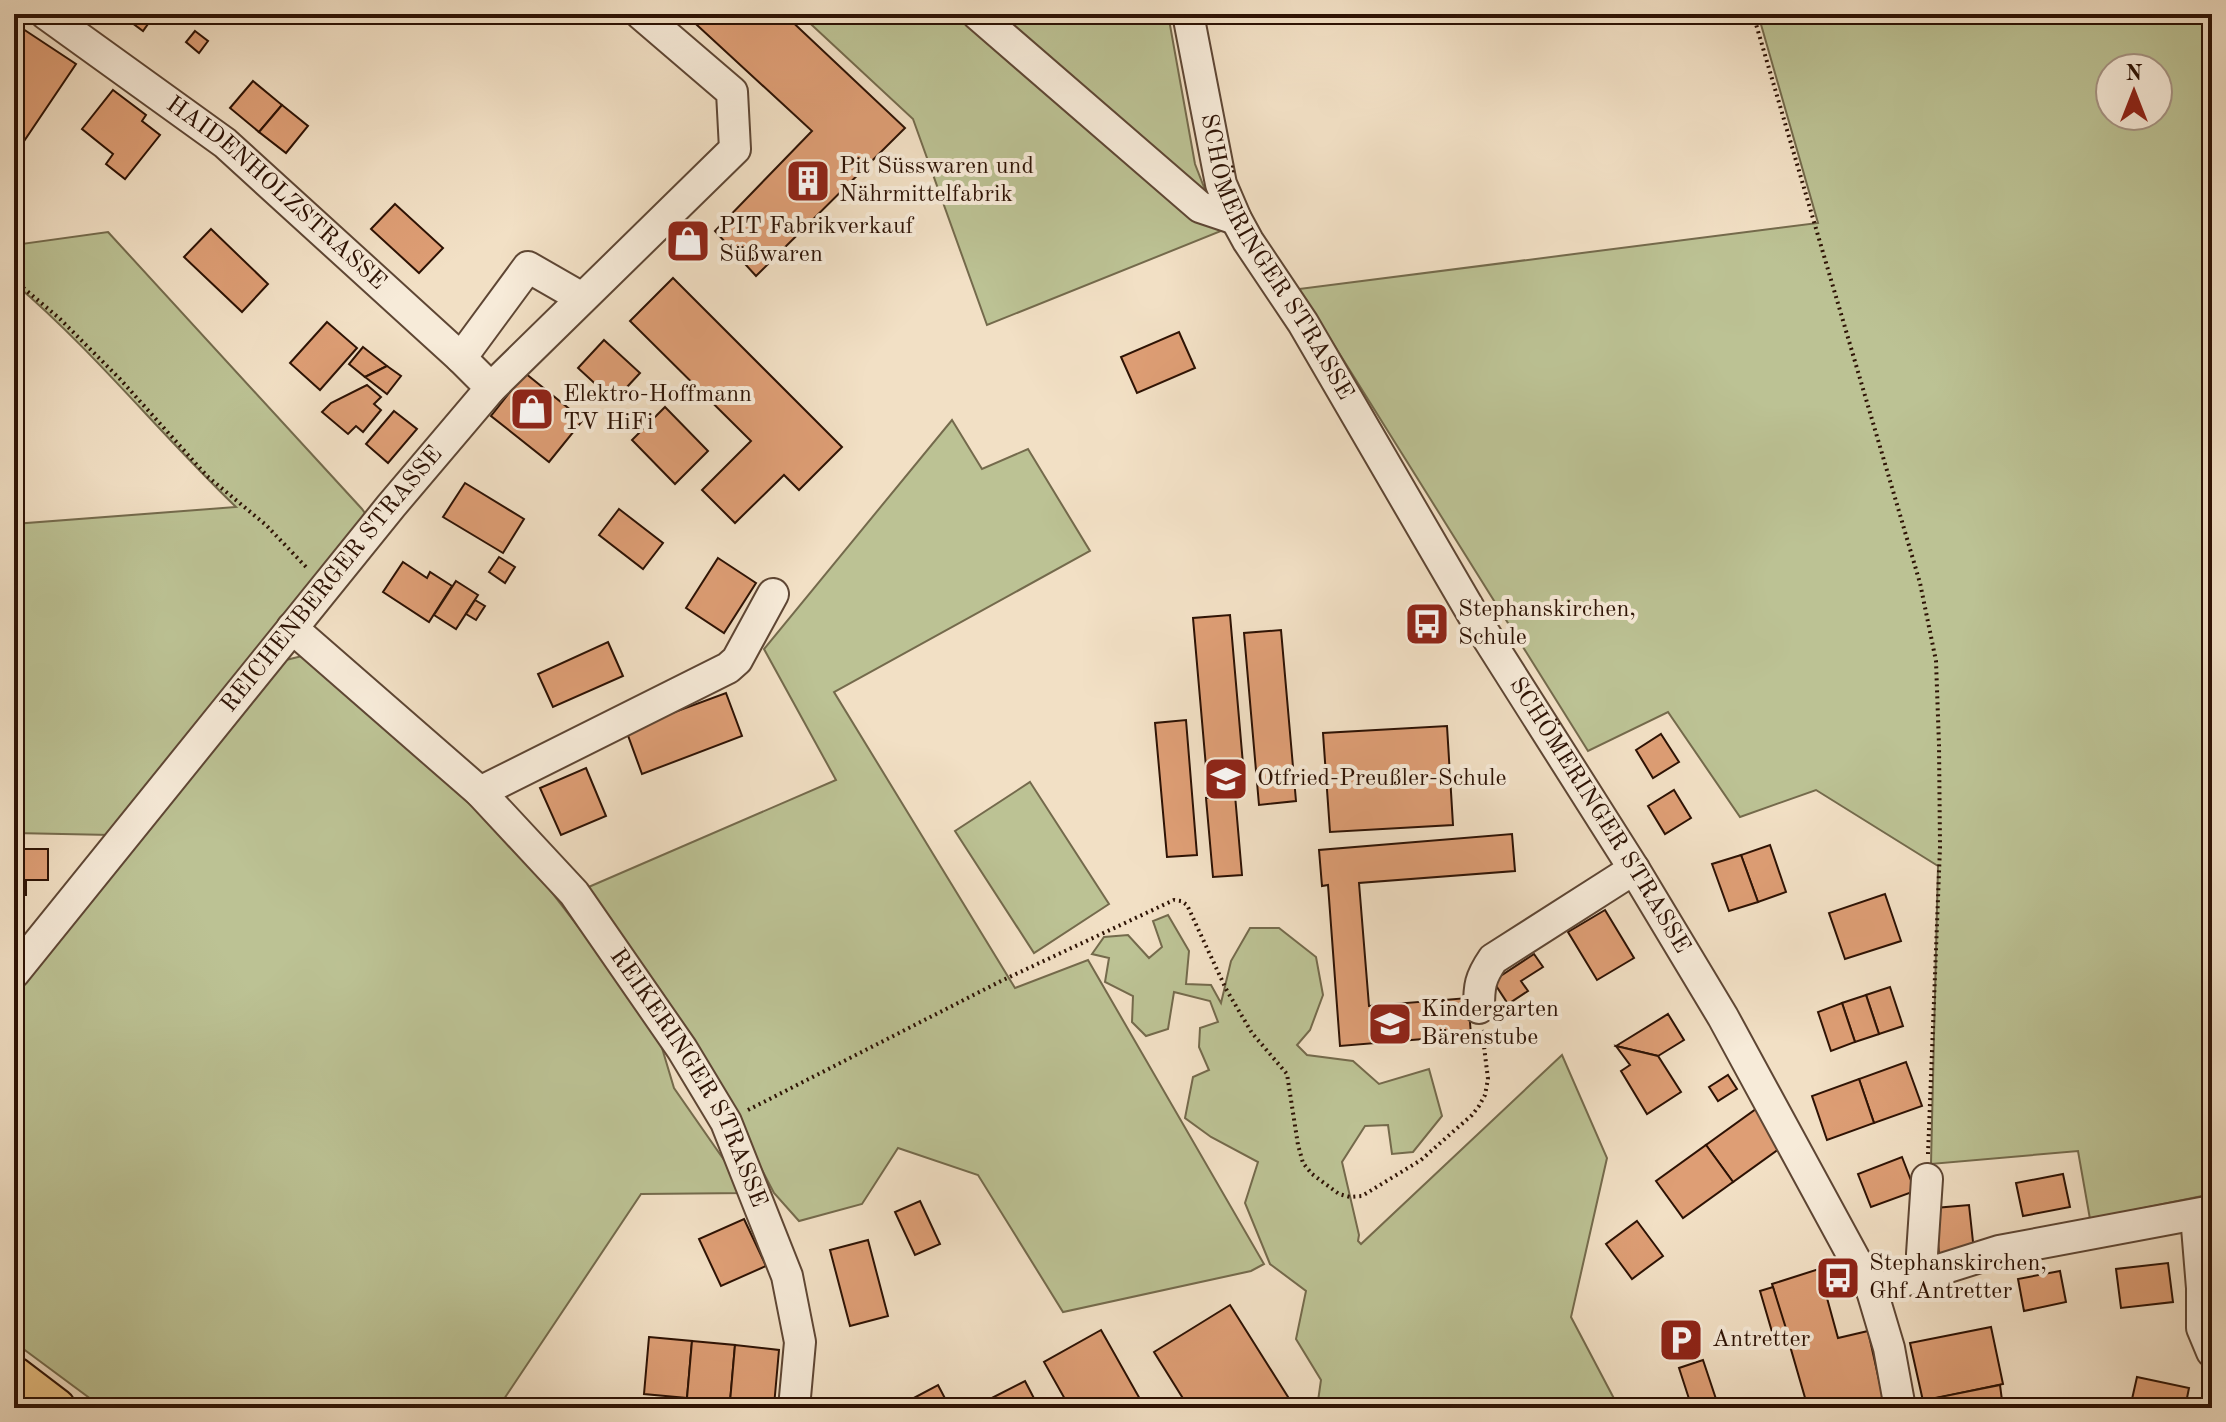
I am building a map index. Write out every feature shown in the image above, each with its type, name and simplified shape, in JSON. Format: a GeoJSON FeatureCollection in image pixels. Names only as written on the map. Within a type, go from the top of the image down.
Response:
{"type":"FeatureCollection","features":[{"type":"Feature","properties":{"kind":"main road"},"geometry":{"type":"LineString","coordinates":[[14,1376],[56,1408]]}},
{"type":"Feature","properties":{"kind":"street","name":"HAIDENHOLZSTRASSE"},"geometry":{"type":"LineString","coordinates":[[46,14],[225,143],[491,388]]}},
{"type":"Feature","properties":{"kind":"street","name":"REICHENBERGER STRASSE"},"geometry":{"type":"LineString","coordinates":[[14,973],[292,628],[491,388],[735,149],[732,92],[641,14]]}},
{"type":"Feature","properties":{"kind":"street"},"geometry":{"type":"LineString","coordinates":[[977,14],[1200,207],[1236,219]]}},
{"type":"Feature","properties":{"kind":"street","name":"SCHÖMERINGER STRASSE"},"geometry":{"type":"LineString","coordinates":[[1188,14],[1221,184],[1236,219],[1303,323],[1473,615],[1634,869],[1723,1017],[1872,1291],[1889,1348],[1900,1408]]}},
{"type":"Feature","properties":{"kind":"street"},"geometry":{"type":"LineString","coordinates":[[461,358],[528,267],[582,298]]}},
{"type":"Feature","properties":{"kind":"street"},"geometry":{"type":"LineString","coordinates":[[480,792],[728,668],[737,660],[773,594]]}},
{"type":"Feature","properties":{"kind":"street","name":"REIKERINGER STRASSE"},"geometry":{"type":"LineString","coordinates":[[292,628],[480,792],[574,893],[653,1005],[726,1122],[787,1276],[800,1342],[794,1408]]}},
{"type":"Feature","properties":{"kind":"street"},"geometry":{"type":"LineString","coordinates":[[1479,1008],[1479,986],[1483,973],[1493,959],[1634,869]]}},
{"type":"Feature","properties":{"kind":"street"},"geometry":{"type":"LineString","coordinates":[[1925,1274],[1922,1254],[1927,1179]]}},
{"type":"Feature","properties":{"kind":"street"},"geometry":{"type":"LineString","coordinates":[[1872,1291],[1999,1251],[2204,1213],[2202,1328],[2212,1352]]}},
{"type":"Feature","properties":{"kind":"path"},"geometry":{"type":"LineString","coordinates":[[1753,14],[1920,583],[1936,661],[1940,847],[1927,1179]]}},
{"type":"Feature","properties":{"kind":"path"},"geometry":{"type":"LineString","coordinates":[[14,280],[59,318],[207,476],[266,525],[326,587]]}},
{"type":"Feature","properties":{"kind":"path"},"geometry":{"type":"LineString","coordinates":[[726,1122],[1001,981],[1174,900],[1187,905],[1226,989],[1252,1033],[1287,1074],[1303,1163],[1312,1174],[1339,1194],[1362,1196],[1421,1160],[1479,1106],[1488,1079],[1479,1008]]}},
{"type":"Feature","properties":{"kind":"green space"},"geometry":{"type":"Polygon","coordinates":[[[800,14],[1168,14],[1195,164],[1221,231],[987,325],[913,119],[800,14]]]}},
{"type":"Feature","properties":{"kind":"green space"},"geometry":{"type":"Polygon","coordinates":[[[1758,14],[2212,14],[2212,1194],[2090,1219],[2078,1151],[1931,1164],[1938,866],[1816,790],[1740,817],[1668,712],[1588,751],[1299,289],[1818,223],[1758,14]]]}},
{"type":"Feature","properties":{"kind":"green space"},"geometry":{"type":"Polygon","coordinates":[[[108,232],[369,519],[111,835],[14,833],[14,524],[236,507],[72,336],[14,283],[14,245],[108,232]]]}},
{"type":"Feature","properties":{"kind":"green space"},"geometry":{"type":"Polygon","coordinates":[[[952,420],[982,469],[1028,449],[1090,551],[834,692],[1015,988],[1088,960],[1264,1264],[1251,1271],[1063,1312],[978,1175],[898,1148],[862,1204],[799,1221],[774,1193],[725,1099],[663,994],[584,889],[836,780],[764,649],[952,420]]]}},
{"type":"Feature","properties":{"kind":"green space"},"geometry":{"type":"Polygon","coordinates":[[[302,656],[322,667],[513,842],[656,1028],[674,1088],[747,1193],[641,1194],[498,1408],[103,1408],[14,1342],[14,993],[282,661],[302,656]]]}},
{"type":"Feature","properties":{"kind":"green space"},"geometry":{"type":"Polygon","coordinates":[[[1030,782],[1109,904],[1034,953],[955,831],[1030,782]]]}},
{"type":"Feature","properties":{"kind":"green space"},"geometry":{"type":"Polygon","coordinates":[[[1168,915],[1189,951],[1186,984],[1211,985],[1221,1003],[1231,961],[1250,928],[1279,928],[1316,957],[1323,995],[1310,1030],[1297,1045],[1307,1055],[1353,1061],[1379,1084],[1429,1069],[1442,1116],[1413,1152],[1392,1154],[1388,1125],[1365,1126],[1342,1162],[1361,1244],[1562,1055],[1607,1158],[1571,1317],[1619,1408],[1317,1408],[1321,1380],[1296,1339],[1306,1291],[1270,1264],[1245,1203],[1258,1162],[1211,1137],[1185,1118],[1193,1077],[1209,1070],[1199,1047],[1200,1028],[1218,1022],[1210,1001],[1174,992],[1168,1029],[1146,1036],[1132,1022],[1133,996],[1105,982],[1109,958],[1092,954],[1104,937],[1128,935],[1149,958],[1162,947],[1153,921],[1168,915]]]}},
{"type":"Feature","properties":{"kind":"building"},"geometry":{"type":"Polygon","coordinates":[[[120,14],[155,14],[143,31],[120,14]]]}},
{"type":"Feature","properties":{"kind":"building","name":"Pit Süsswaren und Nährmittelfabrik"},"geometry":{"type":"Polygon","coordinates":[[[685,14],[784,14],[905,128],[756,276],[715,231],[812,131],[685,14]]]}},
{"type":"Feature","properties":{"kind":"building"},"geometry":{"type":"Polygon","coordinates":[[[14,23],[76,64],[14,156],[14,23]]]}},
{"type":"Feature","properties":{"kind":"building"},"geometry":{"type":"Polygon","coordinates":[[[195,31],[208,41],[199,53],[186,42],[195,31]]]}},
{"type":"Feature","properties":{"kind":"building"},"geometry":{"type":"Polygon","coordinates":[[[253,81],[282,105],[259,132],[230,108],[253,81]]]}},
{"type":"Feature","properties":{"kind":"building"},"geometry":{"type":"Polygon","coordinates":[[[113,90],[146,115],[142,121],[160,135],[125,179],[106,164],[113,154],[82,129],[113,90]]]}},
{"type":"Feature","properties":{"kind":"building"},"geometry":{"type":"Polygon","coordinates":[[[282,105],[308,126],[286,153],[259,132],[282,105]]]}},
{"type":"Feature","properties":{"kind":"building"},"geometry":{"type":"Polygon","coordinates":[[[395,204],[443,248],[419,273],[371,229],[395,204]]]}},
{"type":"Feature","properties":{"kind":"building"},"geometry":{"type":"Polygon","coordinates":[[[211,229],[268,284],[242,312],[184,257],[211,229]]]}},
{"type":"Feature","properties":{"kind":"building"},"geometry":{"type":"Polygon","coordinates":[[[673,278],[842,447],[799,490],[784,475],[735,523],[702,490],[751,441],[630,321],[673,278]]]}},
{"type":"Feature","properties":{"kind":"building"},"geometry":{"type":"Polygon","coordinates":[[[327,322],[357,348],[320,390],[290,363],[327,322]]]}},
{"type":"Feature","properties":{"kind":"building"},"geometry":{"type":"Polygon","coordinates":[[[1179,332],[1195,368],[1137,393],[1121,357],[1179,332]]]}},
{"type":"Feature","properties":{"kind":"building"},"geometry":{"type":"Polygon","coordinates":[[[604,340],[640,373],[614,401],[578,368],[604,340]]]}},
{"type":"Feature","properties":{"kind":"building"},"geometry":{"type":"Polygon","coordinates":[[[363,347],[387,366],[365,377],[349,364],[363,347]]]}},
{"type":"Feature","properties":{"kind":"building"},"geometry":{"type":"Polygon","coordinates":[[[387,366],[401,376],[387,394],[365,377],[387,366]]]}},
{"type":"Feature","properties":{"kind":"building"},"geometry":{"type":"Polygon","coordinates":[[[525,373],[583,420],[549,462],[491,416],[525,373]]]}},
{"type":"Feature","properties":{"kind":"building"},"geometry":{"type":"Polygon","coordinates":[[[367,385],[381,397],[374,404],[381,410],[363,432],[356,426],[348,434],[322,412],[331,403],[367,385]]]}},
{"type":"Feature","properties":{"kind":"building"},"geometry":{"type":"Polygon","coordinates":[[[665,407],[708,451],[675,484],[632,440],[665,407]]]}},
{"type":"Feature","properties":{"kind":"building"},"geometry":{"type":"Polygon","coordinates":[[[394,411],[417,429],[388,463],[366,444],[394,411]]]}},
{"type":"Feature","properties":{"kind":"building"},"geometry":{"type":"Polygon","coordinates":[[[465,483],[524,519],[503,553],[443,517],[465,483]]]}},
{"type":"Feature","properties":{"kind":"building"},"geometry":{"type":"Polygon","coordinates":[[[619,509],[663,543],[643,569],[599,535],[619,509]]]}},
{"type":"Feature","properties":{"kind":"building"},"geometry":{"type":"Polygon","coordinates":[[[499,557],[515,567],[505,583],[489,572],[499,557]]]}},
{"type":"Feature","properties":{"kind":"building"},"geometry":{"type":"Polygon","coordinates":[[[718,558],[756,583],[724,633],[686,608],[718,558]]]}},
{"type":"Feature","properties":{"kind":"building"},"geometry":{"type":"Polygon","coordinates":[[[403,562],[427,578],[430,572],[452,586],[429,622],[383,592],[403,562]]]}},
{"type":"Feature","properties":{"kind":"building"},"geometry":{"type":"Polygon","coordinates":[[[456,581],[478,595],[456,629],[434,615],[456,581]]]}},
{"type":"Feature","properties":{"kind":"building"},"geometry":{"type":"Polygon","coordinates":[[[475,600],[485,606],[476,620],[466,614],[475,600]]]}},
{"type":"Feature","properties":{"kind":"building"},"geometry":{"type":"Polygon","coordinates":[[[1230,615],[1245,787],[1208,790],[1193,618],[1230,615]]]}},
{"type":"Feature","properties":{"kind":"building"},"geometry":{"type":"Polygon","coordinates":[[[1281,630],[1296,801],[1259,805],[1244,633],[1281,630]]]}},
{"type":"Feature","properties":{"kind":"building"},"geometry":{"type":"Polygon","coordinates":[[[608,642],[623,676],[553,707],[538,674],[608,642]]]}},
{"type":"Feature","properties":{"kind":"building"},"geometry":{"type":"Polygon","coordinates":[[[726,693],[742,736],[642,774],[626,730],[726,693]]]}},
{"type":"Feature","properties":{"kind":"building"},"geometry":{"type":"Polygon","coordinates":[[[1186,720],[1197,855],[1167,857],[1155,723],[1186,720]]]}},
{"type":"Feature","properties":{"kind":"building"},"geometry":{"type":"Polygon","coordinates":[[[1447,726],[1453,825],[1330,832],[1323,733],[1447,726]]]}},
{"type":"Feature","properties":{"kind":"building"},"geometry":{"type":"Polygon","coordinates":[[[1661,734],[1679,762],[1653,778],[1636,750],[1661,734]]]}},
{"type":"Feature","properties":{"kind":"building"},"geometry":{"type":"Polygon","coordinates":[[[586,768],[606,816],[561,835],[540,788],[586,768]]]}},
{"type":"Feature","properties":{"kind":"building"},"geometry":{"type":"Polygon","coordinates":[[[1674,790],[1691,818],[1665,834],[1648,806],[1674,790]]]}},
{"type":"Feature","properties":{"kind":"building"},"geometry":{"type":"Polygon","coordinates":[[[1235,795],[1242,875],[1213,877],[1206,798],[1235,795]]]}},
{"type":"Feature","properties":{"kind":"building"},"geometry":{"type":"Polygon","coordinates":[[[1512,834],[1515,871],[1359,883],[1369,1006],[1468,998],[1471,1035],[1340,1046],[1328,885],[1322,886],[1319,850],[1512,834]]]}},
{"type":"Feature","properties":{"kind":"building"},"geometry":{"type":"Polygon","coordinates":[[[1770,845],[1786,892],[1758,902],[1741,855],[1770,845]]]}},
{"type":"Feature","properties":{"kind":"building"},"geometry":{"type":"Polygon","coordinates":[[[14,849],[48,849],[48,880],[26,880],[26,895],[14,895],[14,849]]]}},
{"type":"Feature","properties":{"kind":"building"},"geometry":{"type":"Polygon","coordinates":[[[1741,855],[1758,902],[1729,911],[1712,864],[1741,855]]]}},
{"type":"Feature","properties":{"kind":"building"},"geometry":{"type":"Polygon","coordinates":[[[1885,894],[1901,941],[1845,959],[1829,913],[1885,894]]]}},
{"type":"Feature","properties":{"kind":"building"},"geometry":{"type":"Polygon","coordinates":[[[1605,910],[1634,958],[1597,980],[1568,932],[1605,910]]]}},
{"type":"Feature","properties":{"kind":"building"},"geometry":{"type":"Polygon","coordinates":[[[1534,954],[1543,967],[1521,981],[1528,991],[1508,1004],[1493,981],[1534,954]]]}},
{"type":"Feature","properties":{"kind":"building"},"geometry":{"type":"Polygon","coordinates":[[[1890,987],[1903,1026],[1879,1034],[1866,995],[1890,987]]]}},
{"type":"Feature","properties":{"kind":"building"},"geometry":{"type":"Polygon","coordinates":[[[1866,995],[1879,1034],[1855,1042],[1842,1003],[1866,995]]]}},
{"type":"Feature","properties":{"kind":"building"},"geometry":{"type":"Polygon","coordinates":[[[1842,1003],[1855,1042],[1831,1051],[1818,1012],[1842,1003]]]}},
{"type":"Feature","properties":{"kind":"building"},"geometry":{"type":"Polygon","coordinates":[[[1668,1014],[1684,1040],[1658,1056],[1616,1046],[1668,1014]]]}},
{"type":"Feature","properties":{"kind":"building"},"geometry":{"type":"Polygon","coordinates":[[[1616,1046],[1658,1056],[1681,1092],[1647,1114],[1621,1071],[1630,1065],[1616,1046]]]}},
{"type":"Feature","properties":{"kind":"building"},"geometry":{"type":"Polygon","coordinates":[[[1906,1062],[1922,1106],[1874,1123],[1859,1079],[1906,1062]]]}},
{"type":"Feature","properties":{"kind":"building"},"geometry":{"type":"Polygon","coordinates":[[[1728,1075],[1737,1089],[1718,1101],[1709,1087],[1728,1075]]]}},
{"type":"Feature","properties":{"kind":"building"},"geometry":{"type":"Polygon","coordinates":[[[1859,1079],[1874,1123],[1827,1140],[1812,1096],[1859,1079]]]}},
{"type":"Feature","properties":{"kind":"building"},"geometry":{"type":"Polygon","coordinates":[[[1756,1109],[1783,1146],[1733,1182],[1706,1145],[1756,1109]]]}},
{"type":"Feature","properties":{"kind":"building"},"geometry":{"type":"Polygon","coordinates":[[[1706,1145],[1733,1182],[1683,1218],[1656,1181],[1706,1145]]]}},
{"type":"Feature","properties":{"kind":"building"},"geometry":{"type":"Polygon","coordinates":[[[1902,1157],[1915,1191],[1871,1207],[1858,1174],[1902,1157]]]}},
{"type":"Feature","properties":{"kind":"building"},"geometry":{"type":"Polygon","coordinates":[[[2063,1174],[2070,1207],[2023,1216],[2016,1183],[2063,1174]]]}},
{"type":"Feature","properties":{"kind":"building"},"geometry":{"type":"Polygon","coordinates":[[[920,1201],[940,1244],[915,1255],[895,1212],[920,1201]]]}},
{"type":"Feature","properties":{"kind":"building"},"geometry":{"type":"Polygon","coordinates":[[[1969,1205],[1974,1251],[1939,1255],[1935,1208],[1969,1205]]]}},
{"type":"Feature","properties":{"kind":"building"},"geometry":{"type":"Polygon","coordinates":[[[744,1219],[766,1266],[721,1286],[699,1239],[744,1219]]]}},
{"type":"Feature","properties":{"kind":"building"},"geometry":{"type":"Polygon","coordinates":[[[1637,1221],[1663,1256],[1632,1279],[1606,1244],[1637,1221]]]}},
{"type":"Feature","properties":{"kind":"building"},"geometry":{"type":"Polygon","coordinates":[[[868,1240],[888,1316],[850,1326],[830,1250],[868,1240]]]}},
{"type":"Feature","properties":{"kind":"building"},"geometry":{"type":"Polygon","coordinates":[[[2168,1263],[2173,1302],[2121,1308],[2116,1269],[2168,1263]]]}},
{"type":"Feature","properties":{"kind":"building"},"geometry":{"type":"Polygon","coordinates":[[[1819,1269],[1838,1338],[1868,1331],[1884,1402],[1861,1408],[1808,1408],[1772,1284],[1819,1269]]]}},
{"type":"Feature","properties":{"kind":"building"},"geometry":{"type":"Polygon","coordinates":[[[2060,1271],[2066,1302],[2024,1311],[2018,1279],[2060,1271]]]}},
{"type":"Feature","properties":{"kind":"building"},"geometry":{"type":"Polygon","coordinates":[[[1773,1287],[1789,1338],[1775,1342],[1760,1291],[1773,1287]]]}},
{"type":"Feature","properties":{"kind":"building"},"geometry":{"type":"Polygon","coordinates":[[[1230,1305],[1295,1408],[1189,1408],[1154,1352],[1230,1305]]]}},
{"type":"Feature","properties":{"kind":"building"},"geometry":{"type":"Polygon","coordinates":[[[1991,1327],[2003,1384],[1923,1401],[1910,1343],[1991,1327]]]}},
{"type":"Feature","properties":{"kind":"building"},"geometry":{"type":"Polygon","coordinates":[[[1101,1330],[1145,1408],[1070,1408],[1044,1362],[1101,1330]]]}},
{"type":"Feature","properties":{"kind":"building"},"geometry":{"type":"Polygon","coordinates":[[[649,1337],[692,1341],[687,1398],[644,1394],[649,1337]]]}},
{"type":"Feature","properties":{"kind":"building"},"geometry":{"type":"Polygon","coordinates":[[[692,1341],[735,1345],[730,1402],[687,1398],[692,1341]]]}},
{"type":"Feature","properties":{"kind":"building"},"geometry":{"type":"Polygon","coordinates":[[[735,1345],[779,1350],[774,1406],[730,1402],[735,1345]]]}},
{"type":"Feature","properties":{"kind":"building"},"geometry":{"type":"Polygon","coordinates":[[[1703,1360],[1719,1408],[1692,1408],[1679,1368],[1703,1360]]]}},
{"type":"Feature","properties":{"kind":"building"},"geometry":{"type":"Polygon","coordinates":[[[2137,1377],[2189,1388],[2185,1408],[2130,1408],[2137,1377]]]}},
{"type":"Feature","properties":{"kind":"building"},"geometry":{"type":"Polygon","coordinates":[[[1025,1381],[1039,1408],[982,1408],[980,1404],[1025,1381]]]}},
{"type":"Feature","properties":{"kind":"building"},"geometry":{"type":"Polygon","coordinates":[[[938,1385],[950,1408],[895,1408],[938,1385]]]}},
{"type":"Feature","properties":{"kind":"building"},"geometry":{"type":"Polygon","coordinates":[[[2000,1385],[2003,1408],[1937,1408],[1935,1398],[2000,1385]]]}},
{"type":"Feature","properties":{"kind":"place","name":"Pit Süsswaren und Nährmittelfabrik"},"geometry":{"type":"Point","coordinates":[808,181]}},
{"type":"Feature","properties":{"kind":"place","name":"PIT Fabrikverkauf Süßwaren"},"geometry":{"type":"Point","coordinates":[688,241]}},
{"type":"Feature","properties":{"kind":"place","name":"Elektro-Hoffmann TV HiFi"},"geometry":{"type":"Point","coordinates":[532,409]}},
{"type":"Feature","properties":{"kind":"place","name":"Stephanskirchen, Schule"},"geometry":{"type":"Point","coordinates":[1427,624]}},
{"type":"Feature","properties":{"kind":"place","name":"Otfried-Preußler-Schule"},"geometry":{"type":"Point","coordinates":[1226,779]}},
{"type":"Feature","properties":{"kind":"place","name":"Kindergarten Bärenstube"},"geometry":{"type":"Point","coordinates":[1390,1024]}},
{"type":"Feature","properties":{"kind":"place","name":"Stephanskirchen, Ghf Antretter"},"geometry":{"type":"Point","coordinates":[1838,1278]}},
{"type":"Feature","properties":{"kind":"place","name":"Antretter"},"geometry":{"type":"Point","coordinates":[1681,1340]}}]}
